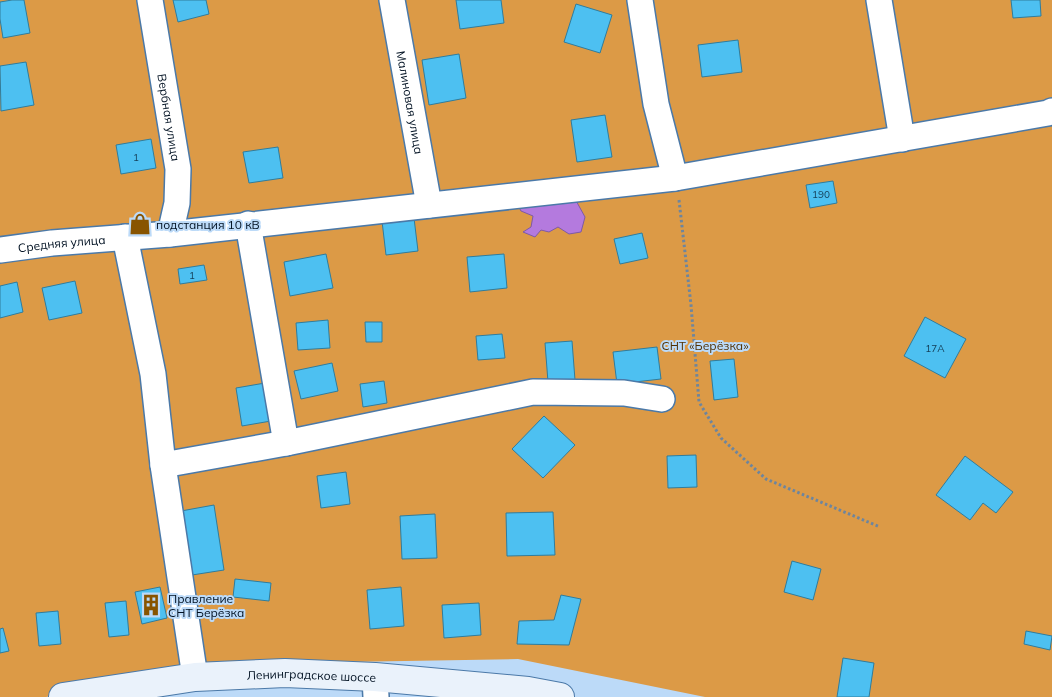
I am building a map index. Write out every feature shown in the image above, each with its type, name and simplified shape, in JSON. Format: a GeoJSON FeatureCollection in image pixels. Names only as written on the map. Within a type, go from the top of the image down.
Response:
{"type":"FeatureCollection","features":[{"type":"Feature","properties":{"kind":"main road","name":"Ленинградское шоссе"},"geometry":{"type":"LineString","coordinates":[[76,696],[195,678],[286,673],[375,687],[560,697]]}},
{"type":"Feature","properties":{"kind":"street","name":"Вербная улица"},"geometry":{"type":"LineString","coordinates":[[150,0],[178,169],[177,203],[170,234]]}},
{"type":"Feature","properties":{"kind":"street","name":"Малиновая улица"},"geometry":{"type":"LineString","coordinates":[[392,0],[428,204]]}},
{"type":"Feature","properties":{"kind":"street"},"geometry":{"type":"LineString","coordinates":[[640,0],[656,104],[675,178]]}},
{"type":"Feature","properties":{"kind":"street"},"geometry":{"type":"LineString","coordinates":[[879,0],[902,139]]}},
{"type":"Feature","properties":{"kind":"street","name":"Средняя улица"},"geometry":{"type":"LineString","coordinates":[[0,250],[170,234],[675,178],[1048,114],[1052,111]]}},
{"type":"Feature","properties":{"kind":"street"},"geometry":{"type":"LineString","coordinates":[[248,224],[286,443]]}},
{"type":"Feature","properties":{"kind":"street"},"geometry":{"type":"LineString","coordinates":[[125,237],[153,374],[163,465],[195,678]]}},
{"type":"Feature","properties":{"kind":"street"},"geometry":{"type":"LineString","coordinates":[[163,465],[286,443],[533,392],[624,393],[662,399]]}},
{"type":"Feature","properties":{"kind":"path"},"geometry":{"type":"LineString","coordinates":[[675,178],[691,305],[700,402],[721,438],[766,479],[880,527]]}},
{"type":"Feature","properties":{"kind":"green space","name":"СНТ «Берёзка»"},"geometry":{"type":"Polygon","coordinates":[[[0,0],[1052,0],[1052,697],[705,697],[518,659],[218,664],[46,697],[0,697],[0,0]]]}},
{"type":"Feature","properties":{"kind":"shaded area"},"geometry":{"type":"Polygon","coordinates":[[[574,197],[585,217],[581,232],[569,234],[558,227],[549,232],[541,230],[535,237],[523,232],[531,227],[533,216],[521,211],[516,202],[574,197]]]}},
{"type":"Feature","properties":{"kind":"building"},"geometry":{"type":"Polygon","coordinates":[[[24,0],[30,33],[3,38],[0,2],[24,0]]]}},
{"type":"Feature","properties":{"kind":"building"},"geometry":{"type":"Polygon","coordinates":[[[173,0],[206,0],[209,14],[178,22],[173,0]]]}},
{"type":"Feature","properties":{"kind":"building"},"geometry":{"type":"Polygon","coordinates":[[[456,0],[501,0],[504,23],[460,29],[456,0]]]}},
{"type":"Feature","properties":{"kind":"building"},"geometry":{"type":"Polygon","coordinates":[[[1011,0],[1040,0],[1041,16],[1013,18],[1011,0]]]}},
{"type":"Feature","properties":{"kind":"building"},"geometry":{"type":"Polygon","coordinates":[[[576,4],[612,15],[600,53],[564,42],[576,4]]]}},
{"type":"Feature","properties":{"kind":"building"},"geometry":{"type":"Polygon","coordinates":[[[738,40],[742,72],[702,77],[698,45],[738,40]]]}},
{"type":"Feature","properties":{"kind":"building"},"geometry":{"type":"Polygon","coordinates":[[[459,54],[466,98],[429,105],[422,60],[459,54]]]}},
{"type":"Feature","properties":{"kind":"building"},"geometry":{"type":"Polygon","coordinates":[[[26,62],[34,105],[1,111],[0,66],[26,62]]]}},
{"type":"Feature","properties":{"kind":"building"},"geometry":{"type":"Polygon","coordinates":[[[605,115],[612,157],[577,162],[571,120],[605,115]]]}},
{"type":"Feature","properties":{"kind":"building"},"geometry":{"type":"Polygon","coordinates":[[[151,139],[156,168],[121,174],[116,145],[151,139]]]}},
{"type":"Feature","properties":{"kind":"building"},"geometry":{"type":"Polygon","coordinates":[[[278,147],[283,178],[249,183],[243,152],[278,147]]]}},
{"type":"Feature","properties":{"kind":"building"},"geometry":{"type":"Polygon","coordinates":[[[833,181],[837,203],[810,208],[806,185],[833,181]]]}},
{"type":"Feature","properties":{"kind":"building"},"geometry":{"type":"Polygon","coordinates":[[[414,218],[418,251],[386,255],[382,221],[414,218]]]}},
{"type":"Feature","properties":{"kind":"building"},"geometry":{"type":"Polygon","coordinates":[[[642,233],[648,258],[620,264],[614,239],[642,233]]]}},
{"type":"Feature","properties":{"kind":"building"},"geometry":{"type":"Polygon","coordinates":[[[326,254],[333,288],[290,296],[284,262],[326,254]]]}},
{"type":"Feature","properties":{"kind":"building"},"geometry":{"type":"Polygon","coordinates":[[[504,254],[507,288],[470,292],[467,257],[504,254]]]}},
{"type":"Feature","properties":{"kind":"building"},"geometry":{"type":"Polygon","coordinates":[[[204,265],[207,280],[180,284],[178,269],[204,265]]]}},
{"type":"Feature","properties":{"kind":"building"},"geometry":{"type":"Polygon","coordinates":[[[75,281],[82,313],[49,320],[42,288],[75,281]]]}},
{"type":"Feature","properties":{"kind":"building"},"geometry":{"type":"Polygon","coordinates":[[[17,282],[23,312],[0,318],[0,286],[17,282]]]}},
{"type":"Feature","properties":{"kind":"building"},"geometry":{"type":"Polygon","coordinates":[[[925,317],[966,339],[945,378],[904,356],[925,317]]]}},
{"type":"Feature","properties":{"kind":"building"},"geometry":{"type":"Polygon","coordinates":[[[328,320],[330,348],[298,350],[296,323],[328,320]]]}},
{"type":"Feature","properties":{"kind":"building"},"geometry":{"type":"Polygon","coordinates":[[[365,322],[382,322],[382,342],[366,342],[365,322]]]}},
{"type":"Feature","properties":{"kind":"building"},"geometry":{"type":"Polygon","coordinates":[[[502,334],[505,358],[478,360],[476,336],[502,334]]]}},
{"type":"Feature","properties":{"kind":"building"},"geometry":{"type":"Polygon","coordinates":[[[572,341],[575,380],[548,382],[545,343],[572,341]]]}},
{"type":"Feature","properties":{"kind":"building"},"geometry":{"type":"Polygon","coordinates":[[[657,347],[661,379],[617,384],[613,352],[657,347]]]}},
{"type":"Feature","properties":{"kind":"building"},"geometry":{"type":"Polygon","coordinates":[[[734,359],[738,397],[714,400],[710,361],[734,359]]]}},
{"type":"Feature","properties":{"kind":"building"},"geometry":{"type":"Polygon","coordinates":[[[332,363],[338,391],[301,399],[294,371],[332,363]]]}},
{"type":"Feature","properties":{"kind":"building"},"geometry":{"type":"Polygon","coordinates":[[[384,381],[387,403],[363,407],[360,384],[384,381]]]}},
{"type":"Feature","properties":{"kind":"building"},"geometry":{"type":"Polygon","coordinates":[[[265,383],[271,421],[242,426],[236,388],[265,383]]]}},
{"type":"Feature","properties":{"kind":"building"},"geometry":{"type":"Polygon","coordinates":[[[544,416],[575,445],[543,478],[512,449],[544,416]]]}},
{"type":"Feature","properties":{"kind":"building"},"geometry":{"type":"Polygon","coordinates":[[[696,455],[697,487],[668,488],[667,456],[696,455]]]}},
{"type":"Feature","properties":{"kind":"building"},"geometry":{"type":"Polygon","coordinates":[[[965,456],[1013,492],[996,513],[983,503],[970,520],[936,495],[965,456]]]}},
{"type":"Feature","properties":{"kind":"building"},"geometry":{"type":"Polygon","coordinates":[[[346,472],[350,504],[321,508],[317,476],[346,472]]]}},
{"type":"Feature","properties":{"kind":"building"},"geometry":{"type":"Polygon","coordinates":[[[214,505],[224,570],[192,575],[181,511],[214,505]]]}},
{"type":"Feature","properties":{"kind":"building"},"geometry":{"type":"Polygon","coordinates":[[[553,512],[555,555],[507,556],[506,513],[553,512]]]}},
{"type":"Feature","properties":{"kind":"building"},"geometry":{"type":"Polygon","coordinates":[[[435,514],[437,558],[402,559],[400,516],[435,514]]]}},
{"type":"Feature","properties":{"kind":"building"},"geometry":{"type":"Polygon","coordinates":[[[792,561],[821,569],[813,600],[784,592],[792,561]]]}},
{"type":"Feature","properties":{"kind":"building"},"geometry":{"type":"Polygon","coordinates":[[[235,579],[271,583],[269,601],[233,597],[235,579]]]}},
{"type":"Feature","properties":{"kind":"building","name":"Правление СНТ Берёзка"},"geometry":{"type":"Polygon","coordinates":[[[160,587],[167,618],[142,624],[135,592],[160,587]]]}},
{"type":"Feature","properties":{"kind":"building"},"geometry":{"type":"Polygon","coordinates":[[[401,587],[404,626],[370,629],[367,590],[401,587]]]}},
{"type":"Feature","properties":{"kind":"building"},"geometry":{"type":"Polygon","coordinates":[[[561,595],[581,599],[569,645],[517,644],[519,621],[554,620],[561,595]]]}},
{"type":"Feature","properties":{"kind":"building"},"geometry":{"type":"Polygon","coordinates":[[[126,601],[129,635],[109,637],[105,603],[126,601]]]}},
{"type":"Feature","properties":{"kind":"building"},"geometry":{"type":"Polygon","coordinates":[[[479,603],[481,635],[444,638],[442,605],[479,603]]]}},
{"type":"Feature","properties":{"kind":"building"},"geometry":{"type":"Polygon","coordinates":[[[58,611],[61,644],[39,646],[36,613],[58,611]]]}},
{"type":"Feature","properties":{"kind":"building"},"geometry":{"type":"Polygon","coordinates":[[[3,628],[9,651],[0,653],[0,629],[3,628]]]}},
{"type":"Feature","properties":{"kind":"building"},"geometry":{"type":"Polygon","coordinates":[[[1026,631],[1052,636],[1050,650],[1024,644],[1026,631]]]}},
{"type":"Feature","properties":{"kind":"building"},"geometry":{"type":"Polygon","coordinates":[[[843,658],[874,663],[869,697],[837,697],[843,658]]]}},
{"type":"Feature","properties":{"kind":"place","name":"подстанция 10 кВ"},"geometry":{"type":"Point","coordinates":[140,224]}},
{"type":"Feature","properties":{"kind":"place","name":"Правление СНТ Берёзка"},"geometry":{"type":"Point","coordinates":[151,605]}}]}
